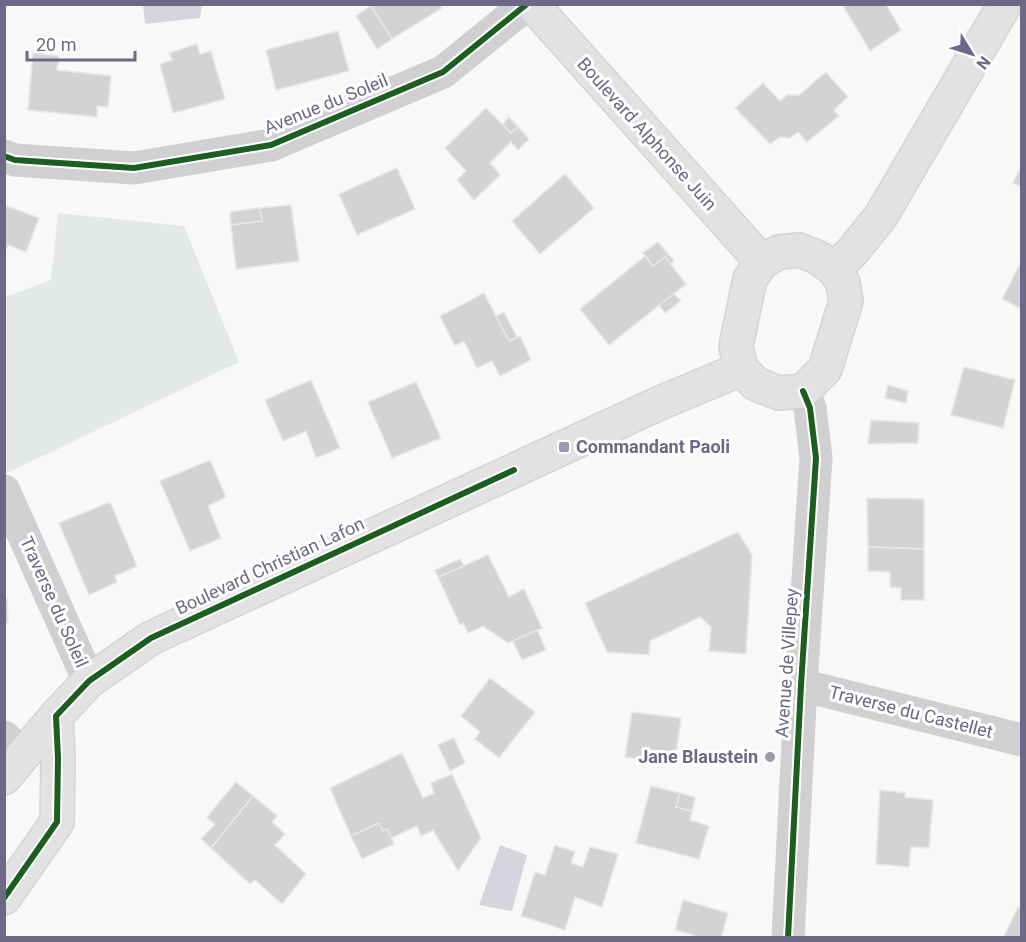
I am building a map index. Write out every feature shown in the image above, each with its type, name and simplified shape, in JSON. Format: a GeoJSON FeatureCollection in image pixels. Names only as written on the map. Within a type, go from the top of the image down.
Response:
{"type":"FeatureCollection","features":[{"type":"Feature","properties":{"kind":"street","name":"Avenue du Soleil"},"geometry":{"type":"LineString","coordinates":[[4,156],[15,160],[134,168],[271,145],[443,72],[527,4]]}},
{"type":"Feature","properties":{"kind":"street","name":"Boulevard Alphonse Juin"},"geometry":{"type":"LineString","coordinates":[[532,4],[762,262]]}},
{"type":"Feature","properties":{"kind":"street"},"geometry":{"type":"LineString","coordinates":[[834,269],[852,252],[881,216],[1005,4]]}},
{"type":"Feature","properties":{"kind":"street"},"geometry":{"type":"LineString","coordinates":[[799,250],[817,257],[834,269],[843,283],[846,302],[825,369],[803,391],[779,393],[756,384],[741,369],[736,346],[750,279],[762,262],[779,252],[799,250]]}},
{"type":"Feature","properties":{"kind":"street","name":"Boulevard Christian Lafon"},"geometry":{"type":"LineString","coordinates":[[11,756],[56,716],[89,681],[151,638],[660,403],[741,369]]}},
{"type":"Feature","properties":{"kind":"street","name":"Avenue de Villepey"},"geometry":{"type":"LineString","coordinates":[[788,938],[816,458],[810,408],[803,391]]}},
{"type":"Feature","properties":{"kind":"street","name":"Traverse du Soleil"},"geometry":{"type":"LineString","coordinates":[[4,491],[89,681]]}},
{"type":"Feature","properties":{"kind":"street","name":"Traverse du Castellet"},"geometry":{"type":"LineString","coordinates":[[801,685],[1022,740]]}},
{"type":"Feature","properties":{"kind":"street"},"geometry":{"type":"LineString","coordinates":[[4,898],[57,822],[56,716]]}},
{"type":"Feature","properties":{"kind":"shaded area"},"geometry":{"type":"Polygon","coordinates":[[[143,5],[202,5],[200,18],[145,24],[143,5]]]}},
{"type":"Feature","properties":{"kind":"shaded area"},"geometry":{"type":"Polygon","coordinates":[[[58,213],[184,226],[239,362],[5,474],[5,297],[51,280],[58,213]]]}},
{"type":"Feature","properties":{"kind":"shaded area"},"geometry":{"type":"Polygon","coordinates":[[[500,845],[527,855],[512,911],[479,905],[500,845]]]}},
{"type":"Feature","properties":{"kind":"building"},"geometry":{"type":"Polygon","coordinates":[[[373,4],[440,4],[442,8],[392,39],[371,6],[373,4]]]}},
{"type":"Feature","properties":{"kind":"building"},"geometry":{"type":"Polygon","coordinates":[[[842,4],[886,4],[901,30],[870,51],[842,4]]]}},
{"type":"Feature","properties":{"kind":"building"},"geometry":{"type":"Polygon","coordinates":[[[371,6],[392,39],[377,49],[356,16],[371,6]]]}},
{"type":"Feature","properties":{"kind":"building"},"geometry":{"type":"Polygon","coordinates":[[[338,31],[349,71],[276,90],[266,50],[338,31]]]}},
{"type":"Feature","properties":{"kind":"building"},"geometry":{"type":"Polygon","coordinates":[[[197,44],[200,54],[211,51],[225,99],[173,113],[160,64],[172,60],[169,53],[197,44]]]}},
{"type":"Feature","properties":{"kind":"building"},"geometry":{"type":"Polygon","coordinates":[[[33,53],[59,56],[57,70],[111,76],[108,107],[97,106],[97,117],[28,110],[33,53]]]}},
{"type":"Feature","properties":{"kind":"building"},"geometry":{"type":"Polygon","coordinates":[[[826,72],[848,97],[834,110],[839,116],[807,142],[798,132],[790,138],[780,137],[770,144],[735,108],[763,83],[780,101],[787,95],[799,95],[826,72]]]}},
{"type":"Feature","properties":{"kind":"building"},"geometry":{"type":"Polygon","coordinates":[[[486,108],[511,133],[518,127],[529,139],[518,150],[511,142],[490,163],[500,175],[474,200],[457,180],[466,171],[445,148],[486,108]]]}},
{"type":"Feature","properties":{"kind":"building"},"geometry":{"type":"Polygon","coordinates":[[[509,117],[518,127],[511,133],[503,124],[509,117]]]}},
{"type":"Feature","properties":{"kind":"building"},"geometry":{"type":"Polygon","coordinates":[[[1022,165],[1022,187],[1013,183],[1022,165]]]}},
{"type":"Feature","properties":{"kind":"building"},"geometry":{"type":"Polygon","coordinates":[[[397,168],[415,209],[357,235],[339,194],[397,168]]]}},
{"type":"Feature","properties":{"kind":"building"},"geometry":{"type":"Polygon","coordinates":[[[565,174],[594,208],[540,254],[512,221],[565,174]]]}},
{"type":"Feature","properties":{"kind":"building"},"geometry":{"type":"Polygon","coordinates":[[[4,205],[39,218],[26,252],[8,245],[4,253],[4,205]]]}},
{"type":"Feature","properties":{"kind":"building"},"geometry":{"type":"Polygon","coordinates":[[[291,205],[299,261],[236,269],[231,225],[262,221],[260,208],[291,205]]]}},
{"type":"Feature","properties":{"kind":"building"},"geometry":{"type":"Polygon","coordinates":[[[260,208],[262,221],[231,225],[230,212],[260,208]]]}},
{"type":"Feature","properties":{"kind":"building"},"geometry":{"type":"Polygon","coordinates":[[[658,242],[674,261],[670,264],[665,257],[653,266],[643,253],[658,242]]]}},
{"type":"Feature","properties":{"kind":"building"},"geometry":{"type":"Polygon","coordinates":[[[645,256],[653,266],[665,257],[686,284],[609,345],[580,309],[645,256]]]}},
{"type":"Feature","properties":{"kind":"building"},"geometry":{"type":"Polygon","coordinates":[[[1022,260],[1022,309],[1002,299],[1022,260]]]}},
{"type":"Feature","properties":{"kind":"building"},"geometry":{"type":"Polygon","coordinates":[[[484,293],[509,341],[520,336],[531,360],[500,376],[492,361],[477,368],[464,341],[455,346],[440,316],[484,293]]]}},
{"type":"Feature","properties":{"kind":"building"},"geometry":{"type":"Polygon","coordinates":[[[674,294],[681,301],[665,313],[659,305],[674,294]]]}},
{"type":"Feature","properties":{"kind":"building"},"geometry":{"type":"Polygon","coordinates":[[[504,312],[517,337],[509,341],[496,316],[504,312]]]}},
{"type":"Feature","properties":{"kind":"building"},"geometry":{"type":"Polygon","coordinates":[[[964,367],[1015,380],[1003,428],[951,415],[964,367]]]}},
{"type":"Feature","properties":{"kind":"building"},"geometry":{"type":"Polygon","coordinates":[[[311,380],[340,448],[316,458],[306,431],[283,441],[265,400],[311,380]]]}},
{"type":"Feature","properties":{"kind":"building"},"geometry":{"type":"Polygon","coordinates":[[[416,382],[441,438],[392,458],[368,402],[416,382]]]}},
{"type":"Feature","properties":{"kind":"building"},"geometry":{"type":"Polygon","coordinates":[[[888,385],[908,391],[906,403],[885,398],[888,385]]]}},
{"type":"Feature","properties":{"kind":"building"},"geometry":{"type":"Polygon","coordinates":[[[871,420],[919,423],[918,443],[868,444],[871,420]]]}},
{"type":"Feature","properties":{"kind":"building"},"geometry":{"type":"Polygon","coordinates":[[[210,460],[226,497],[208,506],[221,538],[190,551],[160,481],[210,460]]]}},
{"type":"Feature","properties":{"kind":"building"},"geometry":{"type":"Polygon","coordinates":[[[867,498],[924,499],[924,549],[868,547],[867,498]]]}},
{"type":"Feature","properties":{"kind":"building"},"geometry":{"type":"Polygon","coordinates":[[[110,502],[137,566],[115,576],[117,582],[89,595],[59,523],[110,502]]]}},
{"type":"Feature","properties":{"kind":"building"},"geometry":{"type":"Polygon","coordinates":[[[738,532],[752,555],[746,654],[709,651],[711,627],[700,617],[650,641],[649,655],[607,652],[585,603],[738,532]]]}},
{"type":"Feature","properties":{"kind":"building"},"geometry":{"type":"Polygon","coordinates":[[[868,547],[924,549],[924,600],[901,600],[901,588],[890,587],[890,572],[868,571],[868,547]]]}},
{"type":"Feature","properties":{"kind":"building"},"geometry":{"type":"Polygon","coordinates":[[[488,555],[509,597],[524,589],[542,628],[508,643],[483,626],[468,633],[463,623],[460,625],[438,577],[488,555]]]}},
{"type":"Feature","properties":{"kind":"building"},"geometry":{"type":"Polygon","coordinates":[[[460,559],[464,566],[438,577],[435,570],[460,559]]]}},
{"type":"Feature","properties":{"kind":"building"},"geometry":{"type":"Polygon","coordinates":[[[4,599],[7,599],[8,623],[4,623],[4,599]]]}},
{"type":"Feature","properties":{"kind":"building"},"geometry":{"type":"Polygon","coordinates":[[[537,630],[546,650],[522,660],[513,641],[537,630]]]}},
{"type":"Feature","properties":{"kind":"building"},"geometry":{"type":"Polygon","coordinates":[[[490,678],[535,712],[499,758],[475,739],[480,732],[461,716],[490,678]]]}},
{"type":"Feature","properties":{"kind":"building"},"geometry":{"type":"Polygon","coordinates":[[[632,712],[681,718],[676,754],[652,750],[650,761],[625,757],[632,712]]]}},
{"type":"Feature","properties":{"kind":"building"},"geometry":{"type":"Polygon","coordinates":[[[454,738],[465,763],[450,771],[438,745],[454,738]]]}},
{"type":"Feature","properties":{"kind":"building"},"geometry":{"type":"Polygon","coordinates":[[[402,753],[423,798],[434,793],[431,783],[452,774],[481,838],[458,871],[433,830],[421,836],[417,826],[391,838],[387,829],[383,831],[379,823],[351,836],[330,788],[402,753]]]}},
{"type":"Feature","properties":{"kind":"building"},"geometry":{"type":"Polygon","coordinates":[[[236,782],[253,796],[211,848],[201,839],[215,824],[207,817],[236,782]]]}},
{"type":"Feature","properties":{"kind":"building"},"geometry":{"type":"Polygon","coordinates":[[[651,786],[680,793],[676,807],[692,811],[690,820],[709,826],[699,859],[636,843],[651,786]]]}},
{"type":"Feature","properties":{"kind":"building"},"geometry":{"type":"Polygon","coordinates":[[[880,790],[905,793],[905,797],[933,800],[929,848],[911,847],[909,867],[876,864],[880,790]]]}},
{"type":"Feature","properties":{"kind":"building"},"geometry":{"type":"Polygon","coordinates":[[[680,793],[694,797],[692,811],[676,807],[680,793]]]}},
{"type":"Feature","properties":{"kind":"building"},"geometry":{"type":"Polygon","coordinates":[[[253,796],[277,816],[272,822],[285,834],[275,845],[306,874],[282,904],[255,880],[250,884],[211,848],[253,796]]]}},
{"type":"Feature","properties":{"kind":"building"},"geometry":{"type":"Polygon","coordinates":[[[379,823],[383,831],[387,829],[394,844],[362,859],[351,836],[379,823]]]}},
{"type":"Feature","properties":{"kind":"building"},"geometry":{"type":"Polygon","coordinates":[[[555,845],[575,852],[571,863],[583,867],[590,847],[618,854],[602,907],[575,897],[565,930],[521,916],[535,872],[545,875],[555,845]]]}},
{"type":"Feature","properties":{"kind":"building"},"geometry":{"type":"Polygon","coordinates":[[[683,900],[728,913],[721,938],[703,938],[675,930],[683,900]]]}},
{"type":"Feature","properties":{"kind":"building"},"geometry":{"type":"Polygon","coordinates":[[[1018,907],[1022,910],[1022,938],[1003,938],[1018,907]]]}},
{"type":"Feature","properties":{"kind":"cycle path"},"geometry":{"type":"LineString","coordinates":[[4,156],[15,160],[134,168],[271,145],[443,72],[527,4]]}},
{"type":"Feature","properties":{"kind":"cycle path"},"geometry":{"type":"LineString","coordinates":[[788,938],[816,458],[810,408],[803,391]]}},
{"type":"Feature","properties":{"kind":"cycle path"},"geometry":{"type":"LineString","coordinates":[[4,898],[57,822],[56,716],[89,681],[151,638],[514,470]]}},
{"type":"Feature","properties":{"kind":"place","name":"Commandant Paoli"},"geometry":{"type":"Point","coordinates":[564,447]}},
{"type":"Feature","properties":{"kind":"place","name":"Jane Blaustein"},"geometry":{"type":"Point","coordinates":[770,757]}}]}
